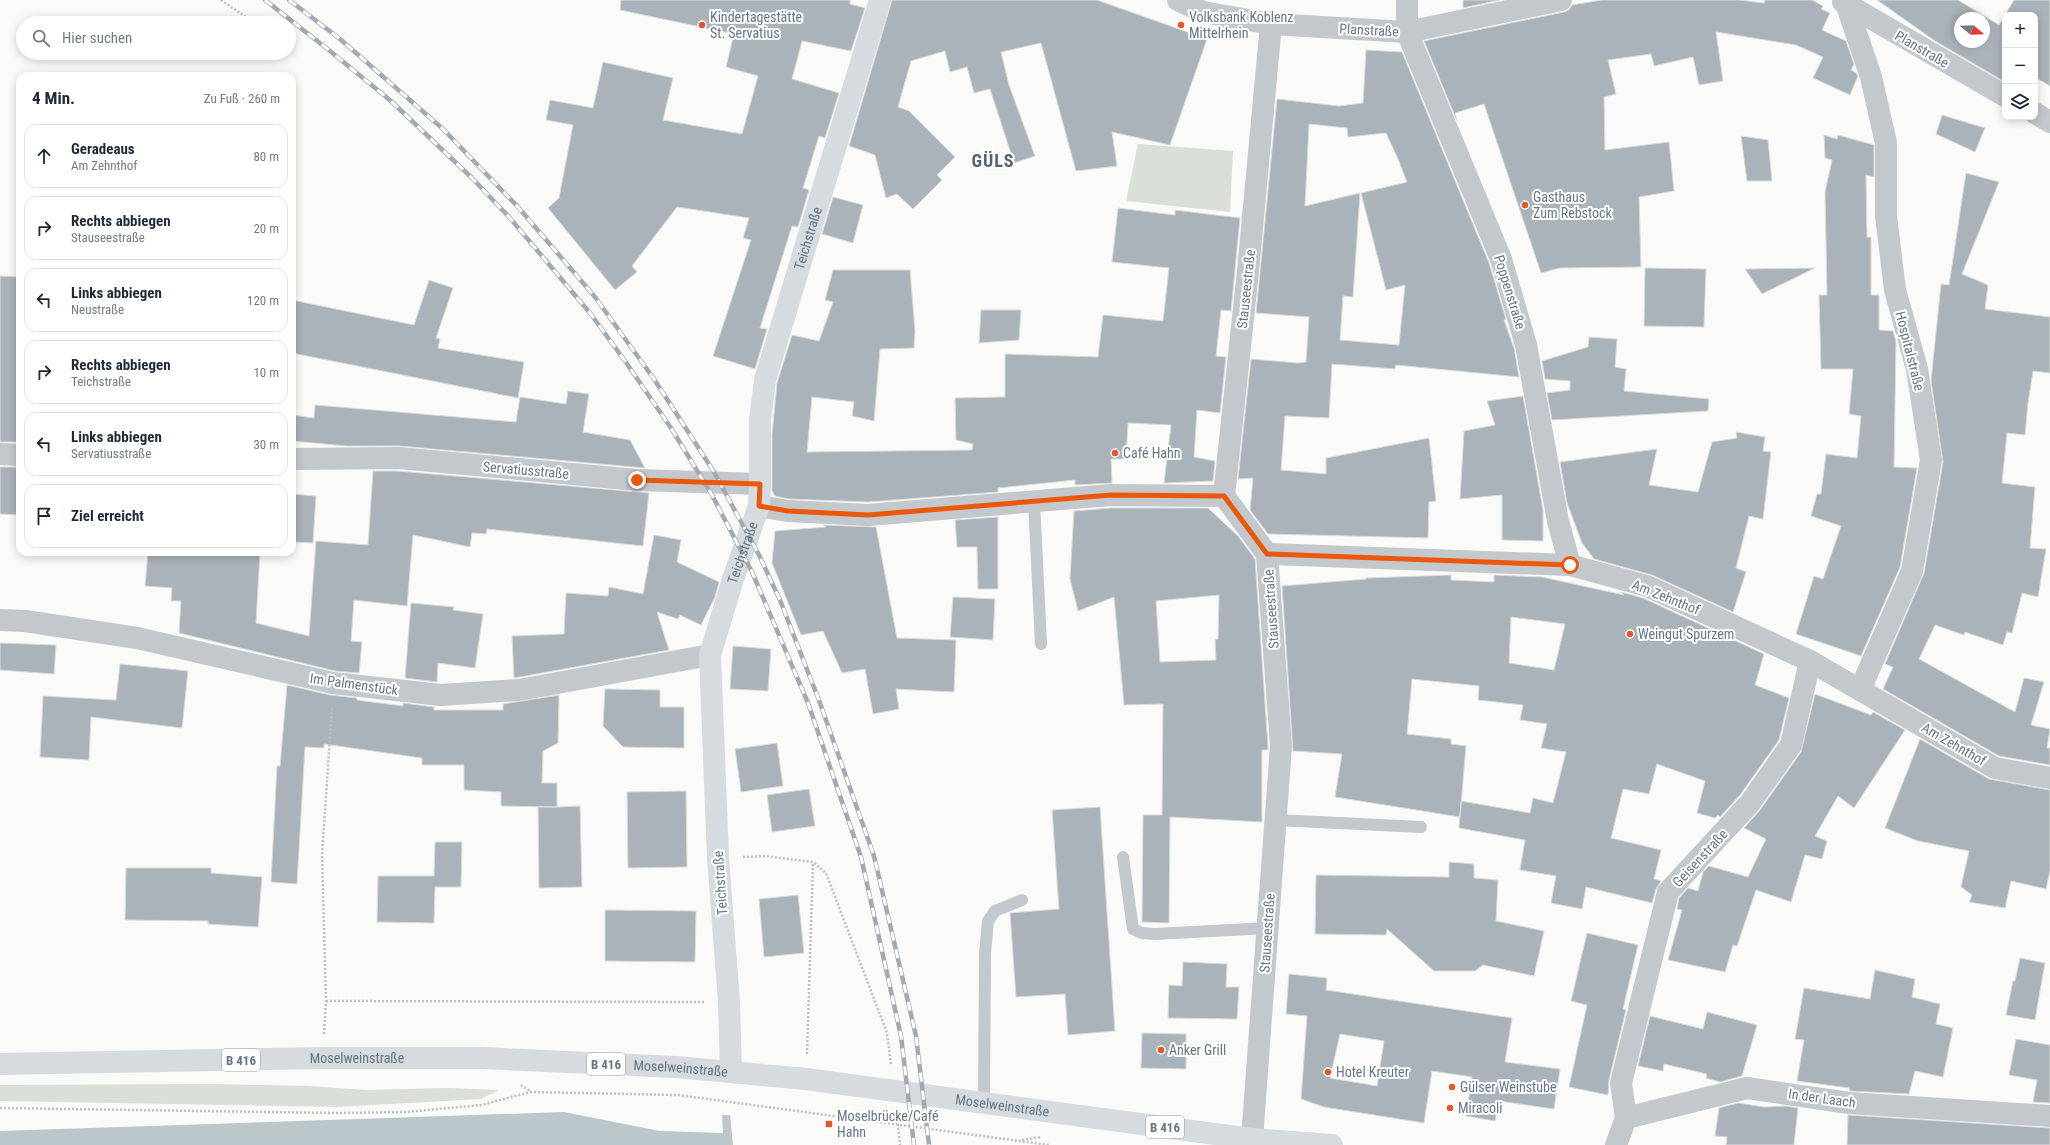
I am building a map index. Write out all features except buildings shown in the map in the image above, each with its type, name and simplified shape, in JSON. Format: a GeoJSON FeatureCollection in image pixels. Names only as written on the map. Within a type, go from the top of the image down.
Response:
{"type":"FeatureCollection","features":[{"type":"Feature","properties":{"kind":"main road","name":"Teichstraße"},"geometry":{"type":"LineString","coordinates":[[731,1072],[729,1002],[718,858],[710,655],[733,579],[759,506],[760,420],[765,380],[880,0]]}},
{"type":"Feature","properties":{"kind":"main road","name":"Moselweinstraße"},"geometry":{"type":"LineString","coordinates":[[0,1064],[323,1058],[482,1058],[676,1068],[806,1079],[1252,1139],[1332,1145]]}},
{"type":"Feature","properties":{"kind":"street","name":"Planstraße"},"geometry":{"type":"LineString","coordinates":[[1178,0],[1203,12],[1271,24],[1407,32],[1562,0]]}},
{"type":"Feature","properties":{"kind":"street"},"geometry":{"type":"LineString","coordinates":[[1407,0],[1407,32]]}},
{"type":"Feature","properties":{"kind":"street","name":"Planstraße"},"geometry":{"type":"LineString","coordinates":[[1853,5],[2002,94]]}},
{"type":"Feature","properties":{"kind":"street","name":"Hospitalstraße"},"geometry":{"type":"LineString","coordinates":[[1853,5],[1886,143],[1886,216],[1895,290],[1917,369],[1931,460],[1912,571],[1860,690]]}},
{"type":"Feature","properties":{"kind":"street","name":"Stauseestraße"},"geometry":{"type":"LineString","coordinates":[[1252,1139],[1281,746],[1267,554],[1224,496],[1248,271],[1271,24]]}},
{"type":"Feature","properties":{"kind":"street","name":"Poppenstraße"},"geometry":{"type":"LineString","coordinates":[[1407,32],[1501,259],[1526,345],[1558,521],[1570,565]]}},
{"type":"Feature","properties":{"kind":"street"},"geometry":{"type":"LineString","coordinates":[[2038,115],[2050,122]]}},
{"type":"Feature","properties":{"kind":"street"},"geometry":{"type":"LineString","coordinates":[[0,454],[16,454]]}},
{"type":"Feature","properties":{"kind":"street","name":"Servatiusstraße"},"geometry":{"type":"LineString","coordinates":[[296,459],[399,458],[637,480],[760,484]]}},
{"type":"Feature","properties":{"kind":"street"},"geometry":{"type":"LineString","coordinates":[[759,506],[788,511],[868,515],[1111,495],[1224,496]]}},
{"type":"Feature","properties":{"kind":"street","name":"Am Zehnthof"},"geometry":{"type":"LineString","coordinates":[[1267,554],[1570,565],[1646,586],[1810,661],[1995,768],[2050,778]]}},
{"type":"Feature","properties":{"kind":"street","name":"Im Palmenstück"},"geometry":{"type":"LineString","coordinates":[[0,620],[25,621],[137,638],[333,683],[441,695],[519,690],[710,655]]}},
{"type":"Feature","properties":{"kind":"street","name":"Geisenstraße"},"geometry":{"type":"LineString","coordinates":[[1626,1118],[1621,1083],[1668,892],[1750,804],[1791,745],[1810,661]]}},
{"type":"Feature","properties":{"kind":"street","name":"In der Laach"},"geometry":{"type":"LineString","coordinates":[[1626,1118],[1747,1088],[1849,1103],[2050,1116]]}},
{"type":"Feature","properties":{"kind":"street"},"geometry":{"type":"LineString","coordinates":[[1616,1145],[1626,1118]]}},
{"type":"Feature","properties":{"kind":"lane"},"geometry":{"type":"LineString","coordinates":[[1034,501],[1041,644]]}},
{"type":"Feature","properties":{"kind":"lane"},"geometry":{"type":"LineString","coordinates":[[1276,820],[1421,827]]}},
{"type":"Feature","properties":{"kind":"lane"},"geometry":{"type":"LineString","coordinates":[[1122,857],[1133,929],[1142,933],[1155,934],[1268,928]]}},
{"type":"Feature","properties":{"kind":"lane"},"geometry":{"type":"LineString","coordinates":[[984,1103],[985,953],[988,921],[995,911],[1022,900]]}},
{"type":"Feature","properties":{"kind":"path"},"geometry":{"type":"LineString","coordinates":[[221,0],[245,16]]}},
{"type":"Feature","properties":{"kind":"path"},"geometry":{"type":"LineString","coordinates":[[323,1058],[326,1000],[322,855],[333,683]]}},
{"type":"Feature","properties":{"kind":"path"},"geometry":{"type":"LineString","coordinates":[[740,857],[766,856],[813,862],[826,873],[887,1033]]}},
{"type":"Feature","properties":{"kind":"path"},"geometry":{"type":"LineString","coordinates":[[807,1050],[813,862]]}},
{"type":"Feature","properties":{"kind":"path"},"geometry":{"type":"LineString","coordinates":[[326,1000],[729,1002]]}},
{"type":"Feature","properties":{"kind":"path"},"geometry":{"type":"LineString","coordinates":[[0,1108],[337,1113],[406,1112],[481,1105],[530,1092],[678,1095],[1050,1145]]}},
{"type":"Feature","properties":{"kind":"shaded area"},"geometry":{"type":"Polygon","coordinates":[[[1138,144],[1233,151],[1230,212],[1126,201],[1138,144]]]}},
{"type":"Feature","properties":{"kind":"shaded area"},"geometry":{"type":"Polygon","coordinates":[[[212,1084],[309,1086],[366,1090],[449,1088],[499,1090],[481,1099],[337,1107],[0,1101],[0,1085],[212,1084]]]}},
{"type":"Feature","properties":{"kind":"shaded area"},"geometry":{"type":"Polygon","coordinates":[[[564,1112],[660,1131],[723,1133],[722,1115],[730,1115],[733,1145],[0,1145],[0,1131],[564,1112]]]}},
{"type":"Feature","properties":{"kind":"railway"},"geometry":{"type":"LineString","coordinates":[[265,0],[285,16]]}},
{"type":"Feature","properties":{"kind":"railway"},"geometry":{"type":"LineString","coordinates":[[289,0],[340,39],[443,129],[518,207],[595,297],[654,379],[714,472],[759,555],[780,600],[820,703],[874,856],[916,1036],[929,1145]]}},
{"type":"Feature","properties":{"kind":"railway"},"geometry":{"type":"LineString","coordinates":[[296,24],[391,101],[472,178],[509,217],[590,313],[671,428],[712,495],[752,572],[808,703],[861,857],[901,1036],[914,1145]]}},
{"type":"Feature","properties":{"kind":"place","name":"Kindertagestätte St. Servatius"},"geometry":{"type":"Point","coordinates":[702,25]}},
{"type":"Feature","properties":{"kind":"place","name":"Volksbank Koblenz Mittelrhein"},"geometry":{"type":"Point","coordinates":[1181,25]}},
{"type":"Feature","properties":{"kind":"place","name":"Gasthaus Zum Rebstock"},"geometry":{"type":"Point","coordinates":[1525,205]}},
{"type":"Feature","properties":{"kind":"place","name":"Café Hahn"},"geometry":{"type":"Point","coordinates":[1115,453]}},
{"type":"Feature","properties":{"kind":"place","name":"Weingut Spurzem"},"geometry":{"type":"Point","coordinates":[1630,634]}},
{"type":"Feature","properties":{"kind":"place","name":"Anker Grill"},"geometry":{"type":"Point","coordinates":[1161,1050]}},
{"type":"Feature","properties":{"kind":"place","name":"Hotel Kreuter"},"geometry":{"type":"Point","coordinates":[1328,1072]}},
{"type":"Feature","properties":{"kind":"place","name":"Gülser Weinstube"},"geometry":{"type":"Point","coordinates":[1452,1087]}},
{"type":"Feature","properties":{"kind":"place","name":"Miracoli"},"geometry":{"type":"Point","coordinates":[1450,1108]}},
{"type":"Feature","properties":{"kind":"place","name":"Moselbrücke/Café Hahn"},"geometry":{"type":"Point","coordinates":[829,1124]}},
{"type":"Feature","properties":{"kind":"district","name":"GÜLS"},"geometry":{"type":"Point","coordinates":[993,160]}},
{"type":"Feature","properties":{"kind":"route"},"geometry":{"type":"LineString","coordinates":[[637,480],[760,484],[759,506],[788,511],[868,515],[1111,495],[1224,496],[1267,554],[1570,565]]}}]}
